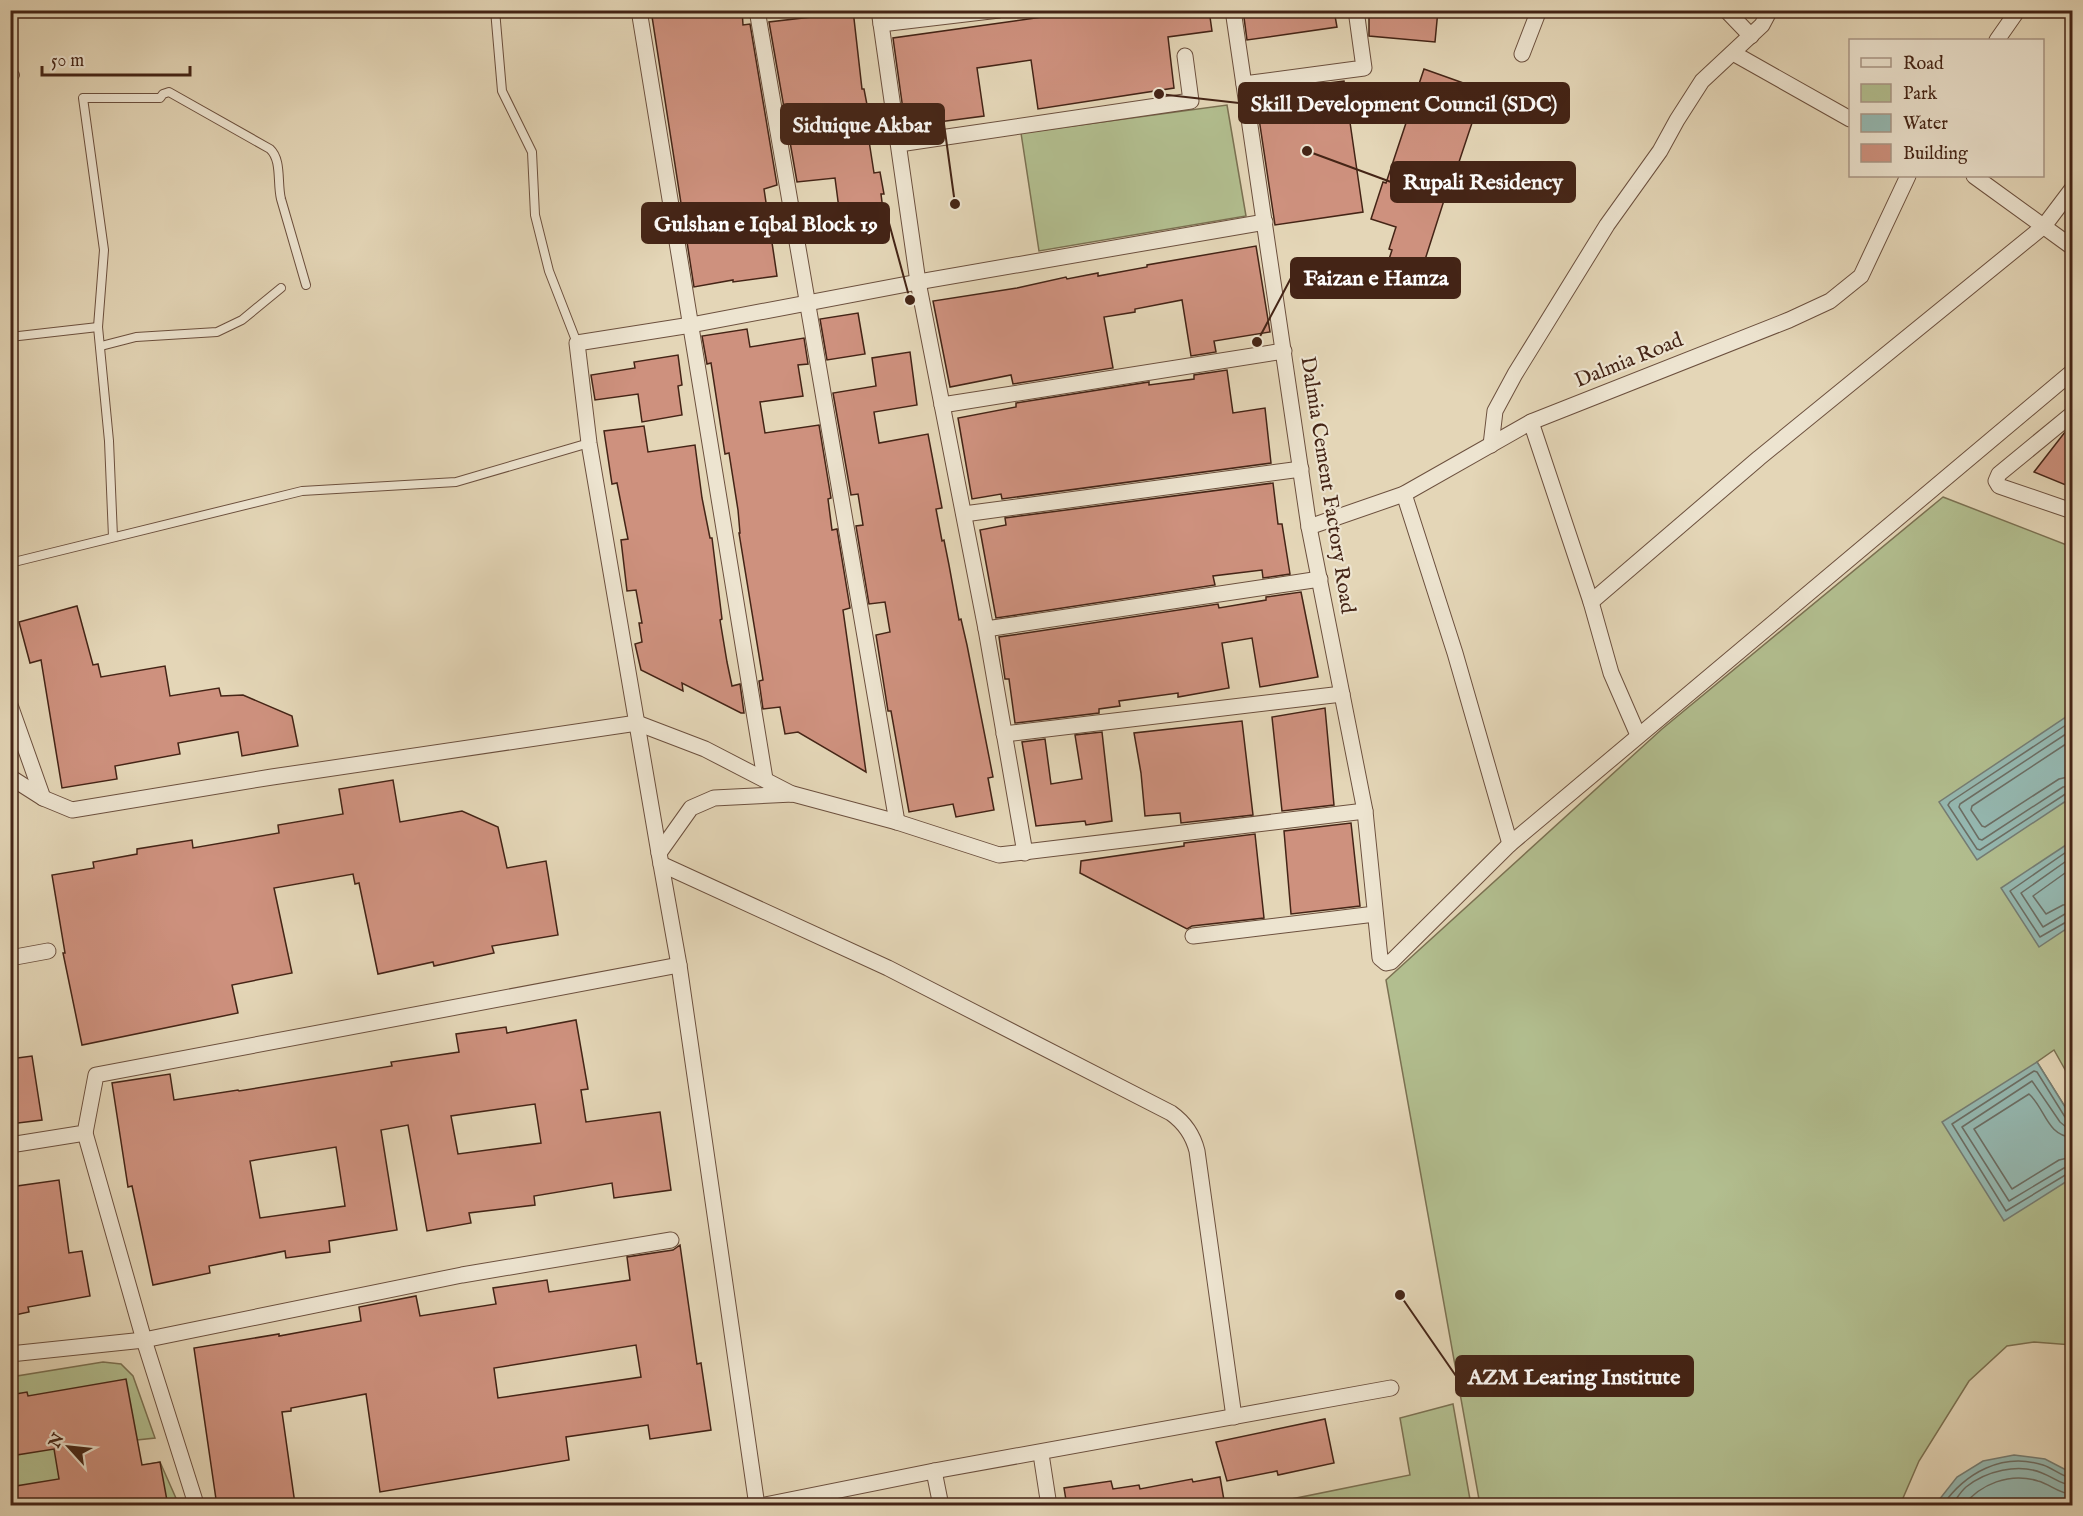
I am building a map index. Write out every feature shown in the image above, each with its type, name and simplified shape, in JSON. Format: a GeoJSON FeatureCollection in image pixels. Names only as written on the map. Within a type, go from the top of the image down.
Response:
{"type":"FeatureCollection","features":[{"type":"Feature","properties":{"kind":"street"},"geometry":{"type":"LineString","coordinates":[[639,10],[765,779]]}},
{"type":"Feature","properties":{"kind":"street"},"geometry":{"type":"LineString","coordinates":[[757,10],[897,822]]}},
{"type":"Feature","properties":{"kind":"street"},"geometry":{"type":"LineString","coordinates":[[999,10],[880,17],[918,282],[986,629],[1025,853]]}},
{"type":"Feature","properties":{"kind":"street","name":"Dalmia Cement Factory Road"},"geometry":{"type":"LineString","coordinates":[[1233,10],[1310,527],[1365,811],[1380,958],[1386,963],[1391,962],[1510,844]]}},
{"type":"Feature","properties":{"kind":"street"},"geometry":{"type":"LineString","coordinates":[[1244,84],[1364,68],[1356,10]]}},
{"type":"Feature","properties":{"kind":"street"},"geometry":{"type":"LineString","coordinates":[[1522,54],[1539,10]]}},
{"type":"Feature","properties":{"kind":"street"},"geometry":{"type":"LineString","coordinates":[[1726,10],[1751,36]]}},
{"type":"Feature","properties":{"kind":"street"},"geometry":{"type":"LineString","coordinates":[[1491,445],[1495,411],[1515,374],[1607,225],[1660,151],[1702,81],[1751,36],[1762,24],[1770,10]]}},
{"type":"Feature","properties":{"kind":"street"},"geometry":{"type":"LineString","coordinates":[[1998,39],[2018,10]]}},
{"type":"Feature","properties":{"kind":"street"},"geometry":{"type":"LineString","coordinates":[[1733,53],[1849,117]]}},
{"type":"Feature","properties":{"kind":"street"},"geometry":{"type":"LineString","coordinates":[[899,144],[1191,102],[1185,56]]}},
{"type":"Feature","properties":{"kind":"street","name":"Dalmia Road"},"geometry":{"type":"LineString","coordinates":[[1310,527],[1404,494],[1531,422],[1789,320],[1830,301],[1861,276],[1908,177]]}},
{"type":"Feature","properties":{"kind":"street"},"geometry":{"type":"LineString","coordinates":[[1975,177],[2073,247]]}},
{"type":"Feature","properties":{"kind":"street"},"geometry":{"type":"LineString","coordinates":[[1591,602],[1759,458],[2044,226],[2073,189]]}},
{"type":"Feature","properties":{"kind":"street"},"geometry":{"type":"LineString","coordinates":[[1265,222],[918,282],[691,325],[577,343],[589,443],[679,965],[758,1506],[934,1471],[1041,1454],[1391,1388]]}},
{"type":"Feature","properties":{"kind":"street"},"geometry":{"type":"LineString","coordinates":[[942,405],[1284,351]]}},
{"type":"Feature","properties":{"kind":"street"},"geometry":{"type":"LineString","coordinates":[[1404,494],[1455,653],[1510,844],[2073,372]]}},
{"type":"Feature","properties":{"kind":"street"},"geometry":{"type":"LineString","coordinates":[[2073,414],[1999,474],[1996,481],[1999,486],[2073,511]]}},
{"type":"Feature","properties":{"kind":"street"},"geometry":{"type":"LineString","coordinates":[[1531,422],[1591,602],[1611,673],[1638,735]]}},
{"type":"Feature","properties":{"kind":"street"},"geometry":{"type":"LineString","coordinates":[[964,514],[1301,469]]}},
{"type":"Feature","properties":{"kind":"street"},"geometry":{"type":"LineString","coordinates":[[986,629],[1320,579]]}},
{"type":"Feature","properties":{"kind":"street"},"geometry":{"type":"LineString","coordinates":[[1004,734],[1342,694]]}},
{"type":"Feature","properties":{"kind":"street"},"geometry":{"type":"LineString","coordinates":[[10,705],[43,798]]}},
{"type":"Feature","properties":{"kind":"street"},"geometry":{"type":"LineString","coordinates":[[10,777],[43,798],[72,810],[273,777],[637,723],[705,748],[793,794],[897,822],[999,855],[1365,811]]}},
{"type":"Feature","properties":{"kind":"street"},"geometry":{"type":"LineString","coordinates":[[660,859],[691,808],[714,798],[793,794]]}},
{"type":"Feature","properties":{"kind":"street"},"geometry":{"type":"LineString","coordinates":[[660,859],[888,968],[1180,1119],[1194,1139],[1197,1151],[1234,1417]]}},
{"type":"Feature","properties":{"kind":"street"},"geometry":{"type":"LineString","coordinates":[[1193,936],[1375,914]]}},
{"type":"Feature","properties":{"kind":"street"},"geometry":{"type":"LineString","coordinates":[[10,958],[48,951]]}},
{"type":"Feature","properties":{"kind":"street"},"geometry":{"type":"LineString","coordinates":[[196,1504],[144,1340],[85,1133],[96,1075],[679,965]]}},
{"type":"Feature","properties":{"kind":"street"},"geometry":{"type":"LineString","coordinates":[[10,1145],[85,1133]]}},
{"type":"Feature","properties":{"kind":"street"},"geometry":{"type":"LineString","coordinates":[[10,1354],[144,1340],[462,1275],[671,1240]]}},
{"type":"Feature","properties":{"kind":"street"},"geometry":{"type":"LineString","coordinates":[[1041,1454],[1049,1506]]}},
{"type":"Feature","properties":{"kind":"street"},"geometry":{"type":"LineString","coordinates":[[934,1471],[941,1506]]}},
{"type":"Feature","properties":{"kind":"lane"},"geometry":{"type":"LineString","coordinates":[[495,10],[502,91],[532,152],[535,214],[549,271],[577,343]]}},
{"type":"Feature","properties":{"kind":"lane"},"geometry":{"type":"LineString","coordinates":[[113,537],[109,441],[98,327],[104,250],[84,98],[159,98],[169,92],[270,148],[277,157],[281,199],[306,285]]}},
{"type":"Feature","properties":{"kind":"lane"},"geometry":{"type":"LineString","coordinates":[[101,346],[136,337],[217,332],[242,320],[281,288]]}},
{"type":"Feature","properties":{"kind":"lane"},"geometry":{"type":"LineString","coordinates":[[10,337],[98,327]]}},
{"type":"Feature","properties":{"kind":"lane"},"geometry":{"type":"LineString","coordinates":[[10,563],[302,491],[456,482],[589,443]]}},
{"type":"Feature","properties":{"kind":"green space"},"geometry":{"type":"Polygon","coordinates":[[[1227,105],[1246,216],[1039,251],[1021,133],[1227,105]]]}},
{"type":"Feature","properties":{"kind":"green space"},"geometry":{"type":"Polygon","coordinates":[[[1943,497],[2072,547],[2072,1082],[2054,1050],[2037,1062],[2072,1118],[2072,1345],[2034,1342],[2007,1346],[1969,1381],[1919,1461],[1900,1505],[1480,1505],[1386,980],[1662,729],[1943,497]]]}},
{"type":"Feature","properties":{"kind":"green space"},"geometry":{"type":"Polygon","coordinates":[[[103,1362],[121,1364],[133,1376],[155,1438],[137,1440],[117,1470],[160,1462],[179,1505],[11,1506],[11,1377],[103,1362]]]}},
{"type":"Feature","properties":{"kind":"green space"},"geometry":{"type":"Polygon","coordinates":[[[1453,1404],[1471,1505],[1262,1505],[1410,1475],[1400,1418],[1453,1404]]]}},
{"type":"Feature","properties":{"kind":"water"},"geometry":{"type":"Polygon","coordinates":[[[2072,713],[2072,797],[1977,860],[1939,802],[2072,713]]]}},
{"type":"Feature","properties":{"kind":"water"},"geometry":{"type":"Polygon","coordinates":[[[2072,841],[2072,925],[2039,947],[2001,888],[2072,841]]]}},
{"type":"Feature","properties":{"kind":"water"},"geometry":{"type":"Polygon","coordinates":[[[2037,1062],[2072,1118],[2072,1178],[2004,1221],[1942,1122],[2037,1062]]]}},
{"type":"Feature","properties":{"kind":"water"},"geometry":{"type":"Polygon","coordinates":[[[2014,1455],[2045,1459],[2072,1473],[2072,1505],[1935,1505],[1957,1477],[1983,1461],[2014,1455]]]}},
{"type":"Feature","properties":{"kind":"building"},"geometry":{"type":"Polygon","coordinates":[[[651,10],[742,10],[743,25],[750,24],[777,185],[764,189],[777,276],[733,282],[733,280],[694,287],[651,10]]]}},
{"type":"Feature","properties":{"kind":"building"},"geometry":{"type":"Polygon","coordinates":[[[810,10],[853,10],[862,89],[864,89],[869,115],[865,115],[874,173],[880,172],[884,194],[881,194],[885,226],[842,232],[835,178],[797,182],[769,22],[811,17],[810,10]]]}},
{"type":"Feature","properties":{"kind":"building"},"geometry":{"type":"Polygon","coordinates":[[[1092,10],[1209,10],[1212,31],[1168,37],[1174,88],[1038,109],[1031,60],[977,68],[984,116],[905,124],[893,38],[1092,10]]]}},
{"type":"Feature","properties":{"kind":"building"},"geometry":{"type":"Polygon","coordinates":[[[1243,10],[1334,10],[1337,27],[1247,40],[1243,10]]]}},
{"type":"Feature","properties":{"kind":"building"},"geometry":{"type":"Polygon","coordinates":[[[1369,10],[1438,10],[1435,42],[1369,36],[1369,10]]]}},
{"type":"Feature","properties":{"kind":"building"},"geometry":{"type":"Polygon","coordinates":[[[1424,69],[1483,90],[1415,291],[1382,281],[1392,250],[1389,249],[1396,227],[1371,219],[1383,182],[1386,183],[1424,69]]]}},
{"type":"Feature","properties":{"kind":"building"},"geometry":{"type":"Polygon","coordinates":[[[1344,81],[1363,212],[1275,225],[1255,92],[1344,81]]]}},
{"type":"Feature","properties":{"kind":"building"},"geometry":{"type":"Polygon","coordinates":[[[1256,246],[1270,332],[1214,341],[1216,352],[1191,356],[1182,300],[1104,317],[1113,368],[1013,384],[1011,375],[950,387],[933,301],[1017,288],[1066,277],[1067,279],[1098,273],[1098,276],[1256,246]]]}},
{"type":"Feature","properties":{"kind":"building"},"geometry":{"type":"Polygon","coordinates":[[[858,313],[865,354],[827,360],[820,319],[858,313]]]}},
{"type":"Feature","properties":{"kind":"building"},"geometry":{"type":"Polygon","coordinates":[[[747,329],[750,347],[804,338],[808,364],[798,365],[803,396],[760,402],[765,433],[819,425],[831,498],[828,499],[832,530],[837,529],[850,608],[843,610],[866,772],[798,732],[785,734],[780,707],[763,709],[759,681],[763,680],[739,533],[738,510],[729,453],[725,454],[711,363],[707,364],[702,336],[747,329]]]}},
{"type":"Feature","properties":{"kind":"building"},"geometry":{"type":"Polygon","coordinates":[[[910,352],[917,405],[874,412],[879,443],[928,434],[942,508],[936,509],[942,541],[944,540],[959,620],[961,619],[967,645],[993,777],[988,778],[994,810],[956,817],[953,804],[909,812],[891,711],[888,711],[876,635],[890,632],[885,602],[869,604],[856,526],[863,525],[858,494],[851,495],[833,393],[876,386],[872,358],[910,352]]]}},
{"type":"Feature","properties":{"kind":"building"},"geometry":{"type":"Polygon","coordinates":[[[678,355],[682,385],[678,386],[682,415],[642,422],[638,394],[595,400],[591,375],[635,368],[634,362],[678,355]]]}},
{"type":"Feature","properties":{"kind":"building"},"geometry":{"type":"Polygon","coordinates":[[[1227,370],[1233,413],[1265,408],[1271,463],[1002,499],[1001,494],[972,499],[958,418],[1016,407],[1016,403],[1149,382],[1149,385],[1194,379],[1194,375],[1227,370]]]}},
{"type":"Feature","properties":{"kind":"building"},"geometry":{"type":"Polygon","coordinates":[[[644,426],[648,452],[695,445],[702,498],[710,538],[712,538],[722,619],[720,620],[727,662],[732,686],[740,684],[744,713],[682,683],[683,691],[641,670],[635,644],[642,642],[639,623],[642,623],[636,590],[627,591],[621,540],[628,539],[617,483],[612,484],[604,431],[644,426]]]}},
{"type":"Feature","properties":{"kind":"building"},"geometry":{"type":"Polygon","coordinates":[[[2073,426],[2073,488],[2034,472],[2065,432],[2073,426]]]}},
{"type":"Feature","properties":{"kind":"building"},"geometry":{"type":"Polygon","coordinates":[[[1273,483],[1278,524],[1282,524],[1290,574],[1263,578],[1262,570],[1213,576],[1215,585],[996,618],[980,530],[1006,525],[1005,518],[1273,483]]]}},
{"type":"Feature","properties":{"kind":"building"},"geometry":{"type":"Polygon","coordinates":[[[1301,592],[1318,677],[1260,687],[1252,638],[1222,643],[1229,688],[1178,697],[1178,693],[1119,701],[1120,706],[1099,709],[1099,713],[1015,723],[1009,679],[1005,679],[999,637],[1218,604],[1219,608],[1301,592]]]}},
{"type":"Feature","properties":{"kind":"building"},"geometry":{"type":"Polygon","coordinates":[[[77,606],[93,665],[98,664],[101,677],[165,666],[170,696],[219,688],[221,696],[243,695],[292,716],[298,746],[242,756],[238,732],[178,743],[180,754],[115,766],[117,779],[62,788],[41,660],[30,663],[19,622],[77,606]]]}},
{"type":"Feature","properties":{"kind":"building"},"geometry":{"type":"Polygon","coordinates":[[[1325,708],[1334,805],[1282,811],[1272,717],[1325,708]]]}},
{"type":"Feature","properties":{"kind":"building"},"geometry":{"type":"Polygon","coordinates":[[[1242,721],[1253,815],[1181,823],[1180,813],[1145,816],[1134,733],[1242,721]]]}},
{"type":"Feature","properties":{"kind":"building"},"geometry":{"type":"Polygon","coordinates":[[[1102,732],[1112,821],[1086,825],[1085,821],[1036,826],[1022,742],[1045,739],[1051,784],[1082,779],[1075,735],[1102,732]]]}},
{"type":"Feature","properties":{"kind":"building"},"geometry":{"type":"Polygon","coordinates":[[[393,780],[400,822],[462,811],[498,827],[507,868],[546,861],[558,935],[492,946],[494,953],[434,966],[433,962],[378,974],[359,883],[355,884],[353,874],[274,888],[292,973],[232,985],[238,1013],[82,1045],[63,953],[65,953],[52,875],[94,868],[93,862],[137,854],[137,849],[192,840],[193,848],[279,833],[278,825],[343,814],[339,789],[393,780]]]}},
{"type":"Feature","properties":{"kind":"building"},"geometry":{"type":"Polygon","coordinates":[[[1351,823],[1360,906],[1291,914],[1284,831],[1351,823]]]}},
{"type":"Feature","properties":{"kind":"building"},"geometry":{"type":"Polygon","coordinates":[[[1255,834],[1264,918],[1192,926],[1187,929],[1080,873],[1081,861],[1184,846],[1184,843],[1255,834]]]}},
{"type":"Feature","properties":{"kind":"building"},"geometry":{"type":"Polygon","coordinates":[[[576,1020],[588,1089],[581,1090],[586,1122],[660,1112],[671,1190],[614,1198],[612,1183],[534,1196],[535,1205],[469,1213],[471,1223],[427,1231],[408,1125],[381,1130],[397,1230],[329,1241],[330,1252],[286,1258],[285,1251],[209,1266],[210,1273],[153,1285],[132,1186],[128,1187],[112,1083],[170,1074],[174,1100],[392,1066],[391,1062],[459,1052],[456,1034],[506,1027],[507,1033],[576,1020]],[[535,1104],[451,1116],[458,1154],[541,1143],[535,1104]],[[336,1147],[250,1161],[260,1218],[345,1206],[336,1147]]]}},
{"type":"Feature","properties":{"kind":"building"},"geometry":{"type":"Polygon","coordinates":[[[32,1056],[42,1120],[10,1124],[10,1059],[32,1056]]]}},
{"type":"Feature","properties":{"kind":"building"},"geometry":{"type":"Polygon","coordinates":[[[59,1180],[69,1253],[82,1251],[90,1296],[28,1307],[29,1312],[10,1316],[10,1264],[14,1264],[10,1236],[10,1187],[59,1180]]]}},
{"type":"Feature","properties":{"kind":"building"},"geometry":{"type":"Polygon","coordinates":[[[680,1245],[697,1364],[701,1363],[711,1430],[650,1439],[648,1425],[566,1437],[569,1460],[380,1492],[366,1394],[291,1408],[291,1411],[282,1412],[295,1504],[217,1506],[194,1348],[361,1321],[359,1307],[416,1296],[420,1316],[496,1304],[493,1288],[547,1280],[549,1292],[630,1280],[627,1257],[673,1250],[680,1245]],[[636,1345],[494,1368],[498,1398],[641,1377],[636,1345]]]}},
{"type":"Feature","properties":{"kind":"building"},"geometry":{"type":"Polygon","coordinates":[[[126,1379],[142,1465],[160,1462],[168,1506],[10,1506],[10,1487],[59,1479],[54,1449],[10,1456],[10,1395],[27,1392],[28,1396],[126,1379]]]}},
{"type":"Feature","properties":{"kind":"building"},"geometry":{"type":"Polygon","coordinates":[[[1325,1419],[1334,1463],[1278,1475],[1277,1471],[1227,1481],[1216,1442],[1325,1419]]]}},
{"type":"Feature","properties":{"kind":"building"},"geometry":{"type":"Polygon","coordinates":[[[1220,1477],[1225,1506],[1067,1506],[1064,1488],[1111,1481],[1113,1489],[1139,1485],[1140,1489],[1192,1479],[1193,1482],[1220,1477]]]}},
{"type":"Feature","properties":{"kind":"place","name":"Skill Development Council (SDC)"},"geometry":{"type":"Point","coordinates":[1159,94]}},
{"type":"Feature","properties":{"kind":"place","name":"Rupali Residency"},"geometry":{"type":"Point","coordinates":[1307,151]}},
{"type":"Feature","properties":{"kind":"place","name":"Siduique Akbar"},"geometry":{"type":"Point","coordinates":[955,204]}},
{"type":"Feature","properties":{"kind":"place","name":"Gulshan e Iqbal Block 19"},"geometry":{"type":"Point","coordinates":[910,300]}},
{"type":"Feature","properties":{"kind":"place","name":"Faizan e Hamza"},"geometry":{"type":"Point","coordinates":[1257,342]}},
{"type":"Feature","properties":{"kind":"place","name":"AZM Learing Institute"},"geometry":{"type":"Point","coordinates":[1400,1295]}}]}
